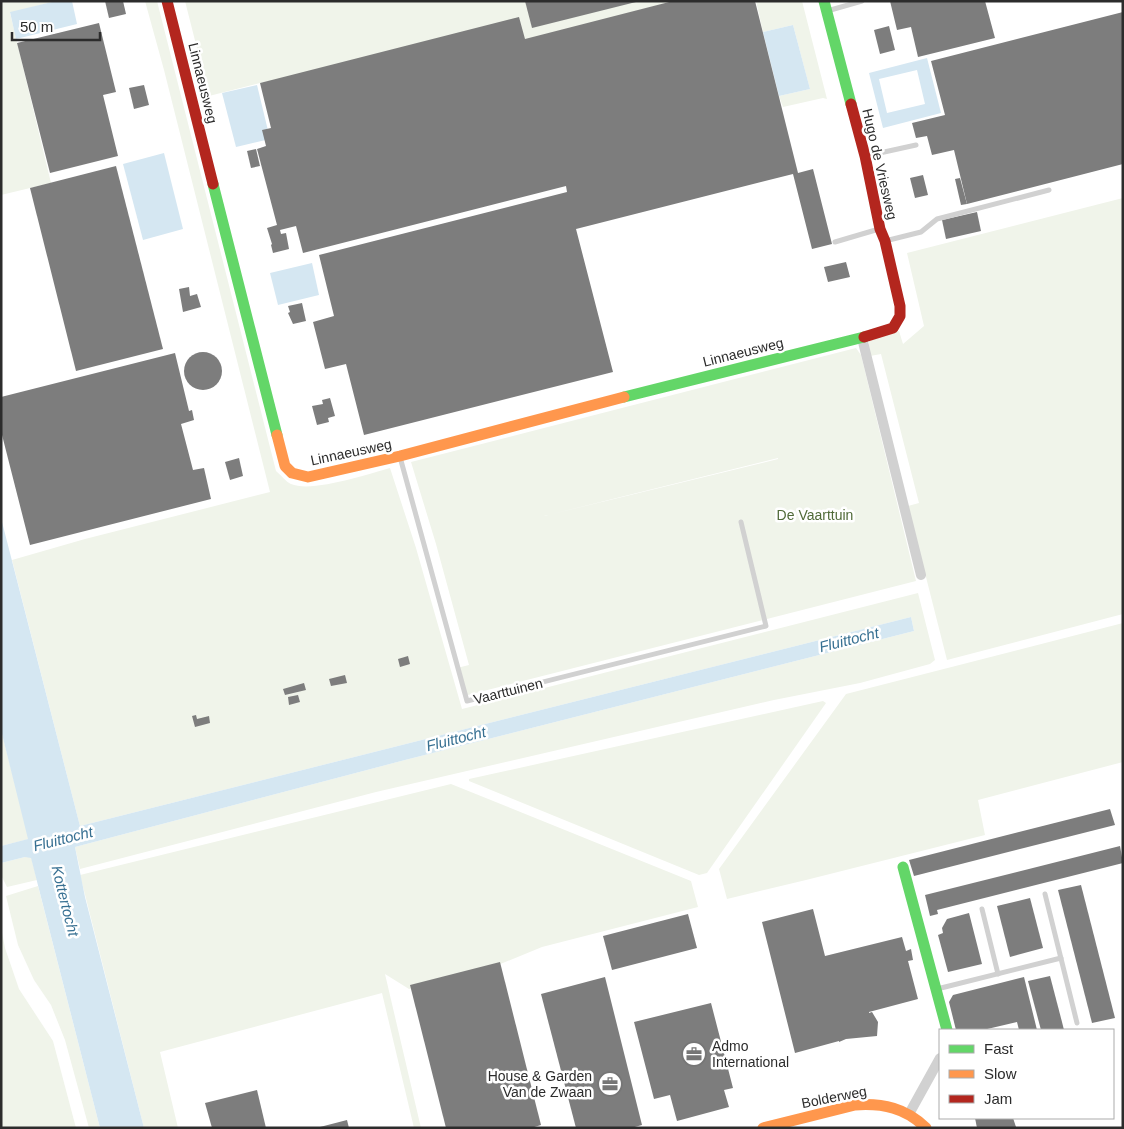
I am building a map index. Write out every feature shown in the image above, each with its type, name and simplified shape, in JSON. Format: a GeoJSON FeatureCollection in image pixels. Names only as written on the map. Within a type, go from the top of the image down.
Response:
{"type":"FeatureCollection","features":[{"type":"Feature","properties":{"kind":"street","name":"Linnaeusweg"},"geometry":{"type":"LineString","coordinates":[[167,1],[285,466],[292,473],[308,477],[400,456],[888,330]]}},
{"type":"Feature","properties":{"kind":"street","name":"Hugo de Vriesweg"},"geometry":{"type":"LineString","coordinates":[[825,6],[865,156],[900,311],[896,324],[888,330]]}},
{"type":"Feature","properties":{"kind":"street"},"geometry":{"type":"LineString","coordinates":[[862,338],[922,575]]}},
{"type":"Feature","properties":{"kind":"street"},"geometry":{"type":"LineString","coordinates":[[903,867],[947,1029]]}},
{"type":"Feature","properties":{"kind":"street"},"geometry":{"type":"LineString","coordinates":[[909,1114],[939,1060]]}},
{"type":"Feature","properties":{"kind":"street","name":"Bolderweg"},"geometry":{"type":"LineString","coordinates":[[763,1128],[855,1105],[870,1104],[890,1106],[909,1114],[926,1128]]}},
{"type":"Feature","properties":{"kind":"lane"},"geometry":{"type":"LineString","coordinates":[[825,6],[862,1]]}},
{"type":"Feature","properties":{"kind":"lane"},"geometry":{"type":"LineString","coordinates":[[865,156],[916,145]]}},
{"type":"Feature","properties":{"kind":"lane"},"geometry":{"type":"LineString","coordinates":[[884,241],[921,232],[937,219],[1049,190]]}},
{"type":"Feature","properties":{"kind":"lane"},"geometry":{"type":"LineString","coordinates":[[835,242],[880,229]]}},
{"type":"Feature","properties":{"kind":"lane","name":"Vaarttuinen"},"geometry":{"type":"LineString","coordinates":[[400,456],[467,701],[766,626],[741,522]]}},
{"type":"Feature","properties":{"kind":"lane"},"geometry":{"type":"LineString","coordinates":[[1045,894],[1077,1024]]}},
{"type":"Feature","properties":{"kind":"lane"},"geometry":{"type":"LineString","coordinates":[[982,909],[998,974]]}},
{"type":"Feature","properties":{"kind":"lane"},"geometry":{"type":"LineString","coordinates":[[936,990],[1061,958]]}},
{"type":"Feature","properties":{"kind":"green space"},"geometry":{"type":"Polygon","coordinates":[[[1,1],[56,1],[10,13],[51,183],[1,195],[1,1]]]}},
{"type":"Feature","properties":{"kind":"green space"},"geometry":{"type":"Polygon","coordinates":[[[145,1],[157,1],[276,471],[291,484],[312,486],[340,482],[390,468],[416,548],[462,709],[918,593],[935,660],[930,664],[860,683],[774,700],[376,792],[80,869],[75,847],[405,760],[914,631],[911,617],[80,826],[12,560],[85,539],[270,492],[145,1]]]}},
{"type":"Feature","properties":{"kind":"green space"},"geometry":{"type":"Polygon","coordinates":[[[185,1],[674,1],[523,41],[264,82],[209,96],[185,1]]]}},
{"type":"Feature","properties":{"kind":"green space"},"geometry":{"type":"Polygon","coordinates":[[[756,1],[802,1],[827,99],[823,98],[783,107],[779,96],[810,89],[793,25],[763,32],[756,1]]]}},
{"type":"Feature","properties":{"kind":"green space"},"geometry":{"type":"Polygon","coordinates":[[[1123,198],[1123,614],[947,660],[908,506],[919,503],[881,354],[870,356],[869,341],[899,331],[903,344],[924,326],[907,253],[1123,198]]]}},
{"type":"Feature","properties":{"kind":"green space","name":"De Vaarttuin"},"geometry":{"type":"Polygon","coordinates":[[[856,348],[861,355],[916,581],[464,696],[457,668],[469,665],[436,544],[411,462],[856,348]],[[778,458],[544,516],[778,459],[778,458]]]}},
{"type":"Feature","properties":{"kind":"green space"},"geometry":{"type":"Polygon","coordinates":[[[1123,623],[1123,762],[978,800],[985,835],[727,899],[719,869],[846,694],[1123,623]]]}},
{"type":"Feature","properties":{"kind":"green space"},"geometry":{"type":"Polygon","coordinates":[[[823,701],[826,703],[707,873],[699,875],[469,781],[469,779],[823,701]]]}},
{"type":"Feature","properties":{"kind":"green space"},"geometry":{"type":"Polygon","coordinates":[[[1,730],[29,839],[1,846],[1,730]]]}},
{"type":"Feature","properties":{"kind":"green space"},"geometry":{"type":"Polygon","coordinates":[[[451,784],[691,881],[698,907],[542,947],[498,965],[409,989],[385,974],[421,1128],[414,1128],[382,993],[160,1052],[178,1128],[144,1128],[80,875],[451,784]]]}},
{"type":"Feature","properties":{"kind":"green space"},"geometry":{"type":"Polygon","coordinates":[[[31,857],[37,880],[7,887],[1,875],[1,863],[31,857]]]}},
{"type":"Feature","properties":{"kind":"green space"},"geometry":{"type":"Polygon","coordinates":[[[38,886],[100,1128],[89,1128],[65,1040],[51,1005],[34,980],[18,945],[6,896],[38,886]]]}},
{"type":"Feature","properties":{"kind":"green space"},"geometry":{"type":"Polygon","coordinates":[[[1,927],[5,948],[19,989],[53,1041],[76,1128],[1,1128],[1,927]]]}},
{"type":"Feature","properties":{"kind":"water"},"geometry":{"type":"Polygon","coordinates":[[[56,1],[72,1],[77,24],[16,39],[10,12],[56,1]]]}},
{"type":"Feature","properties":{"kind":"water"},"geometry":{"type":"Polygon","coordinates":[[[793,25],[810,89],[779,96],[763,32],[793,25]]]}},
{"type":"Feature","properties":{"kind":"water"},"geometry":{"type":"Polygon","coordinates":[[[927,58],[941,113],[883,128],[869,73],[927,58]],[[917,70],[879,79],[887,113],[925,104],[917,70]]]}},
{"type":"Feature","properties":{"kind":"water"},"geometry":{"type":"Polygon","coordinates":[[[257,85],[270,139],[236,147],[222,93],[257,85]]]}},
{"type":"Feature","properties":{"kind":"water"},"geometry":{"type":"Polygon","coordinates":[[[164,153],[183,229],[143,240],[123,164],[164,153]]]}},
{"type":"Feature","properties":{"kind":"water"},"geometry":{"type":"Polygon","coordinates":[[[312,263],[319,295],[278,305],[270,273],[312,263]]]}},
{"type":"Feature","properties":{"kind":"water"},"geometry":{"type":"Polygon","coordinates":[[[1,518],[80,826],[911,617],[914,631],[405,760],[75,847],[85,897],[144,1128],[100,1128],[31,858],[25,857],[1,863],[1,846],[28,839],[1,730],[1,518]]]}},
{"type":"Feature","properties":{"kind":"building"},"geometry":{"type":"Polygon","coordinates":[[[105,1],[123,1],[126,14],[109,18],[105,1]]]}},
{"type":"Feature","properties":{"kind":"building"},"geometry":{"type":"Polygon","coordinates":[[[525,1],[636,1],[636,2],[532,28],[525,1]]]}},
{"type":"Feature","properties":{"kind":"building"},"geometry":{"type":"Polygon","coordinates":[[[673,1],[755,1],[798,173],[813,169],[832,244],[812,249],[793,174],[576,229],[613,372],[364,435],[346,364],[325,369],[313,322],[334,316],[319,255],[567,192],[566,186],[303,253],[296,226],[280,230],[281,234],[286,233],[289,249],[273,253],[267,228],[277,225],[257,149],[266,146],[262,130],[271,128],[260,83],[519,17],[525,39],[673,1]]]}},
{"type":"Feature","properties":{"kind":"building"},"geometry":{"type":"Polygon","coordinates":[[[890,1],[985,1],[995,38],[918,57],[911,27],[897,30],[890,1]]]}},
{"type":"Feature","properties":{"kind":"building"},"geometry":{"type":"Polygon","coordinates":[[[1123,12],[1123,164],[967,204],[954,150],[932,155],[927,136],[916,138],[912,123],[945,115],[931,61],[1123,12]]]}},
{"type":"Feature","properties":{"kind":"building"},"geometry":{"type":"Polygon","coordinates":[[[99,23],[116,92],[103,95],[118,156],[50,173],[17,43],[99,23]]]}},
{"type":"Feature","properties":{"kind":"building"},"geometry":{"type":"Polygon","coordinates":[[[889,26],[895,50],[880,54],[874,30],[889,26]]]}},
{"type":"Feature","properties":{"kind":"building"},"geometry":{"type":"Polygon","coordinates":[[[144,85],[149,105],[134,109],[129,88],[144,85]]]}},
{"type":"Feature","properties":{"kind":"building"},"geometry":{"type":"Polygon","coordinates":[[[256,149],[260,166],[251,168],[247,151],[256,149]]]}},
{"type":"Feature","properties":{"kind":"building"},"geometry":{"type":"Polygon","coordinates":[[[116,166],[163,349],[76,371],[30,188],[116,166]]]}},
{"type":"Feature","properties":{"kind":"building"},"geometry":{"type":"Polygon","coordinates":[[[923,175],[928,195],[915,198],[910,178],[923,175]]]}},
{"type":"Feature","properties":{"kind":"building"},"geometry":{"type":"Polygon","coordinates":[[[960,178],[967,204],[961,205],[955,179],[960,178]]]}},
{"type":"Feature","properties":{"kind":"building"},"geometry":{"type":"Polygon","coordinates":[[[977,212],[981,231],[946,239],[942,220],[977,212]]]}},
{"type":"Feature","properties":{"kind":"building"},"geometry":{"type":"Polygon","coordinates":[[[846,262],[850,277],[828,282],[824,267],[846,262]]]}},
{"type":"Feature","properties":{"kind":"building"},"geometry":{"type":"Polygon","coordinates":[[[189,287],[190,296],[197,294],[201,307],[183,312],[179,289],[189,287]]]}},
{"type":"Feature","properties":{"kind":"building"},"geometry":{"type":"Polygon","coordinates":[[[302,303],[306,321],[293,324],[288,313],[290,312],[288,306],[302,303]]]}},
{"type":"Feature","properties":{"kind":"building"},"geometry":{"type":"Polygon","coordinates":[[[203,352],[216,358],[222,371],[216,384],[203,390],[190,384],[184,371],[190,358],[203,352]]]}},
{"type":"Feature","properties":{"kind":"building"},"geometry":{"type":"Polygon","coordinates":[[[175,353],[189,411],[192,410],[194,420],[181,424],[193,470],[204,468],[211,499],[30,545],[1,431],[1,397],[175,353]]]}},
{"type":"Feature","properties":{"kind":"building"},"geometry":{"type":"Polygon","coordinates":[[[330,398],[335,416],[328,418],[329,422],[317,425],[312,406],[323,404],[322,400],[330,398]]]}},
{"type":"Feature","properties":{"kind":"building"},"geometry":{"type":"Polygon","coordinates":[[[239,458],[243,476],[230,480],[225,462],[239,458]]]}},
{"type":"Feature","properties":{"kind":"building"},"geometry":{"type":"Polygon","coordinates":[[[408,656],[410,664],[400,667],[398,659],[408,656]]]}},
{"type":"Feature","properties":{"kind":"building"},"geometry":{"type":"Polygon","coordinates":[[[345,675],[347,683],[331,686],[329,679],[345,675]]]}},
{"type":"Feature","properties":{"kind":"building"},"geometry":{"type":"Polygon","coordinates":[[[304,683],[306,690],[285,695],[283,689],[304,683]]]}},
{"type":"Feature","properties":{"kind":"building"},"geometry":{"type":"Polygon","coordinates":[[[298,695],[300,702],[289,705],[288,697],[298,695]]]}},
{"type":"Feature","properties":{"kind":"building"},"geometry":{"type":"Polygon","coordinates":[[[196,715],[197,719],[209,716],[210,723],[195,727],[192,716],[196,715]]]}},
{"type":"Feature","properties":{"kind":"building"},"geometry":{"type":"Polygon","coordinates":[[[1110,809],[1115,825],[914,876],[909,860],[1110,809]]]}},
{"type":"Feature","properties":{"kind":"building"},"geometry":{"type":"Polygon","coordinates":[[[1120,846],[1123,863],[937,910],[938,914],[930,916],[925,895],[1120,846]]]}},
{"type":"Feature","properties":{"kind":"building"},"geometry":{"type":"Polygon","coordinates":[[[1081,885],[1115,1018],[1092,1023],[1058,890],[1081,885]]]}},
{"type":"Feature","properties":{"kind":"building"},"geometry":{"type":"Polygon","coordinates":[[[1030,898],[1043,948],[1010,957],[997,906],[1030,898]]]}},
{"type":"Feature","properties":{"kind":"building"},"geometry":{"type":"Polygon","coordinates":[[[813,909],[825,956],[902,937],[906,951],[911,949],[913,960],[908,961],[918,999],[869,1012],[872,1012],[878,1022],[877,1036],[846,1039],[795,1053],[762,922],[813,909]]]}},
{"type":"Feature","properties":{"kind":"building"},"geometry":{"type":"Polygon","coordinates":[[[969,913],[982,964],[948,972],[938,935],[943,933],[942,928],[947,919],[969,913]]]}},
{"type":"Feature","properties":{"kind":"building"},"geometry":{"type":"Polygon","coordinates":[[[688,914],[697,948],[612,970],[603,936],[688,914]]]}},
{"type":"Feature","properties":{"kind":"building"},"geometry":{"type":"Polygon","coordinates":[[[500,962],[541,1125],[531,1128],[446,1128],[410,985],[500,962]]]}},
{"type":"Feature","properties":{"kind":"building"},"geometry":{"type":"Polygon","coordinates":[[[1050,976],[1064,1029],[1041,1029],[1028,981],[1050,976]]]}},
{"type":"Feature","properties":{"kind":"building"},"geometry":{"type":"Polygon","coordinates":[[[605,977],[642,1125],[631,1128],[576,1128],[541,994],[605,977]]]}},
{"type":"Feature","properties":{"kind":"building"},"geometry":{"type":"Polygon","coordinates":[[[1024,977],[1037,1029],[1019,1029],[1017,1022],[987,1029],[956,1029],[949,1002],[953,995],[1024,977]]]}},
{"type":"Feature","properties":{"kind":"building"},"geometry":{"type":"Polygon","coordinates":[[[711,1003],[733,1088],[724,1090],[729,1107],[677,1121],[670,1095],[654,1099],[634,1022],[711,1003]]]}},
{"type":"Feature","properties":{"kind":"building"},"geometry":{"type":"Polygon","coordinates":[[[257,1090],[266,1128],[212,1128],[205,1103],[257,1090]]]}},
{"type":"Feature","properties":{"kind":"building"},"geometry":{"type":"Polygon","coordinates":[[[975,1119],[1013,1119],[1016,1127],[977,1128],[975,1119]]]}},
{"type":"Feature","properties":{"kind":"building"},"geometry":{"type":"Polygon","coordinates":[[[347,1120],[349,1128],[320,1128],[320,1127],[347,1120]]]}},
{"type":"Feature","properties":{"kind":"traffic: fast"},"geometry":{"type":"LineString","coordinates":[[824,1],[851,104]]}},
{"type":"Feature","properties":{"kind":"traffic: fast"},"geometry":{"type":"LineString","coordinates":[[213,184],[277,435]]}},
{"type":"Feature","properties":{"kind":"traffic: fast"},"geometry":{"type":"LineString","coordinates":[[624,397],[864,337]]}},
{"type":"Feature","properties":{"kind":"traffic: fast"},"geometry":{"type":"LineString","coordinates":[[903,867],[947,1029]]}},
{"type":"Feature","properties":{"kind":"traffic: slow"},"geometry":{"type":"LineString","coordinates":[[277,435],[285,466],[292,473],[308,477],[400,456],[624,397]]}},
{"type":"Feature","properties":{"kind":"traffic: slow"},"geometry":{"type":"LineString","coordinates":[[763,1128],[855,1105],[875,1105],[894,1108],[902,1111],[926,1128]]}},
{"type":"Feature","properties":{"kind":"traffic: jam"},"geometry":{"type":"LineString","coordinates":[[167,1],[213,184]]}},
{"type":"Feature","properties":{"kind":"traffic: jam"},"geometry":{"type":"LineString","coordinates":[[851,104],[900,306],[900,316],[893,328],[864,337]]}},
{"type":"Feature","properties":{"kind":"place","name":"Admo International"},"geometry":{"type":"Point","coordinates":[694,1054]}},
{"type":"Feature","properties":{"kind":"place","name":"House & Garden Van de Zwaan"},"geometry":{"type":"Point","coordinates":[610,1084]}},
{"type":"Feature","properties":{"kind":"water label","name":"Fluittocht"},"geometry":{"type":"Point","coordinates":[849,640]}},
{"type":"Feature","properties":{"kind":"water label","name":"Fluittocht"},"geometry":{"type":"Point","coordinates":[456,739]}},
{"type":"Feature","properties":{"kind":"water label","name":"Fluittocht"},"geometry":{"type":"Point","coordinates":[63,839]}},
{"type":"Feature","properties":{"kind":"water label","name":"Kottertocht"},"geometry":{"type":"Point","coordinates":[65,901]}}]}
